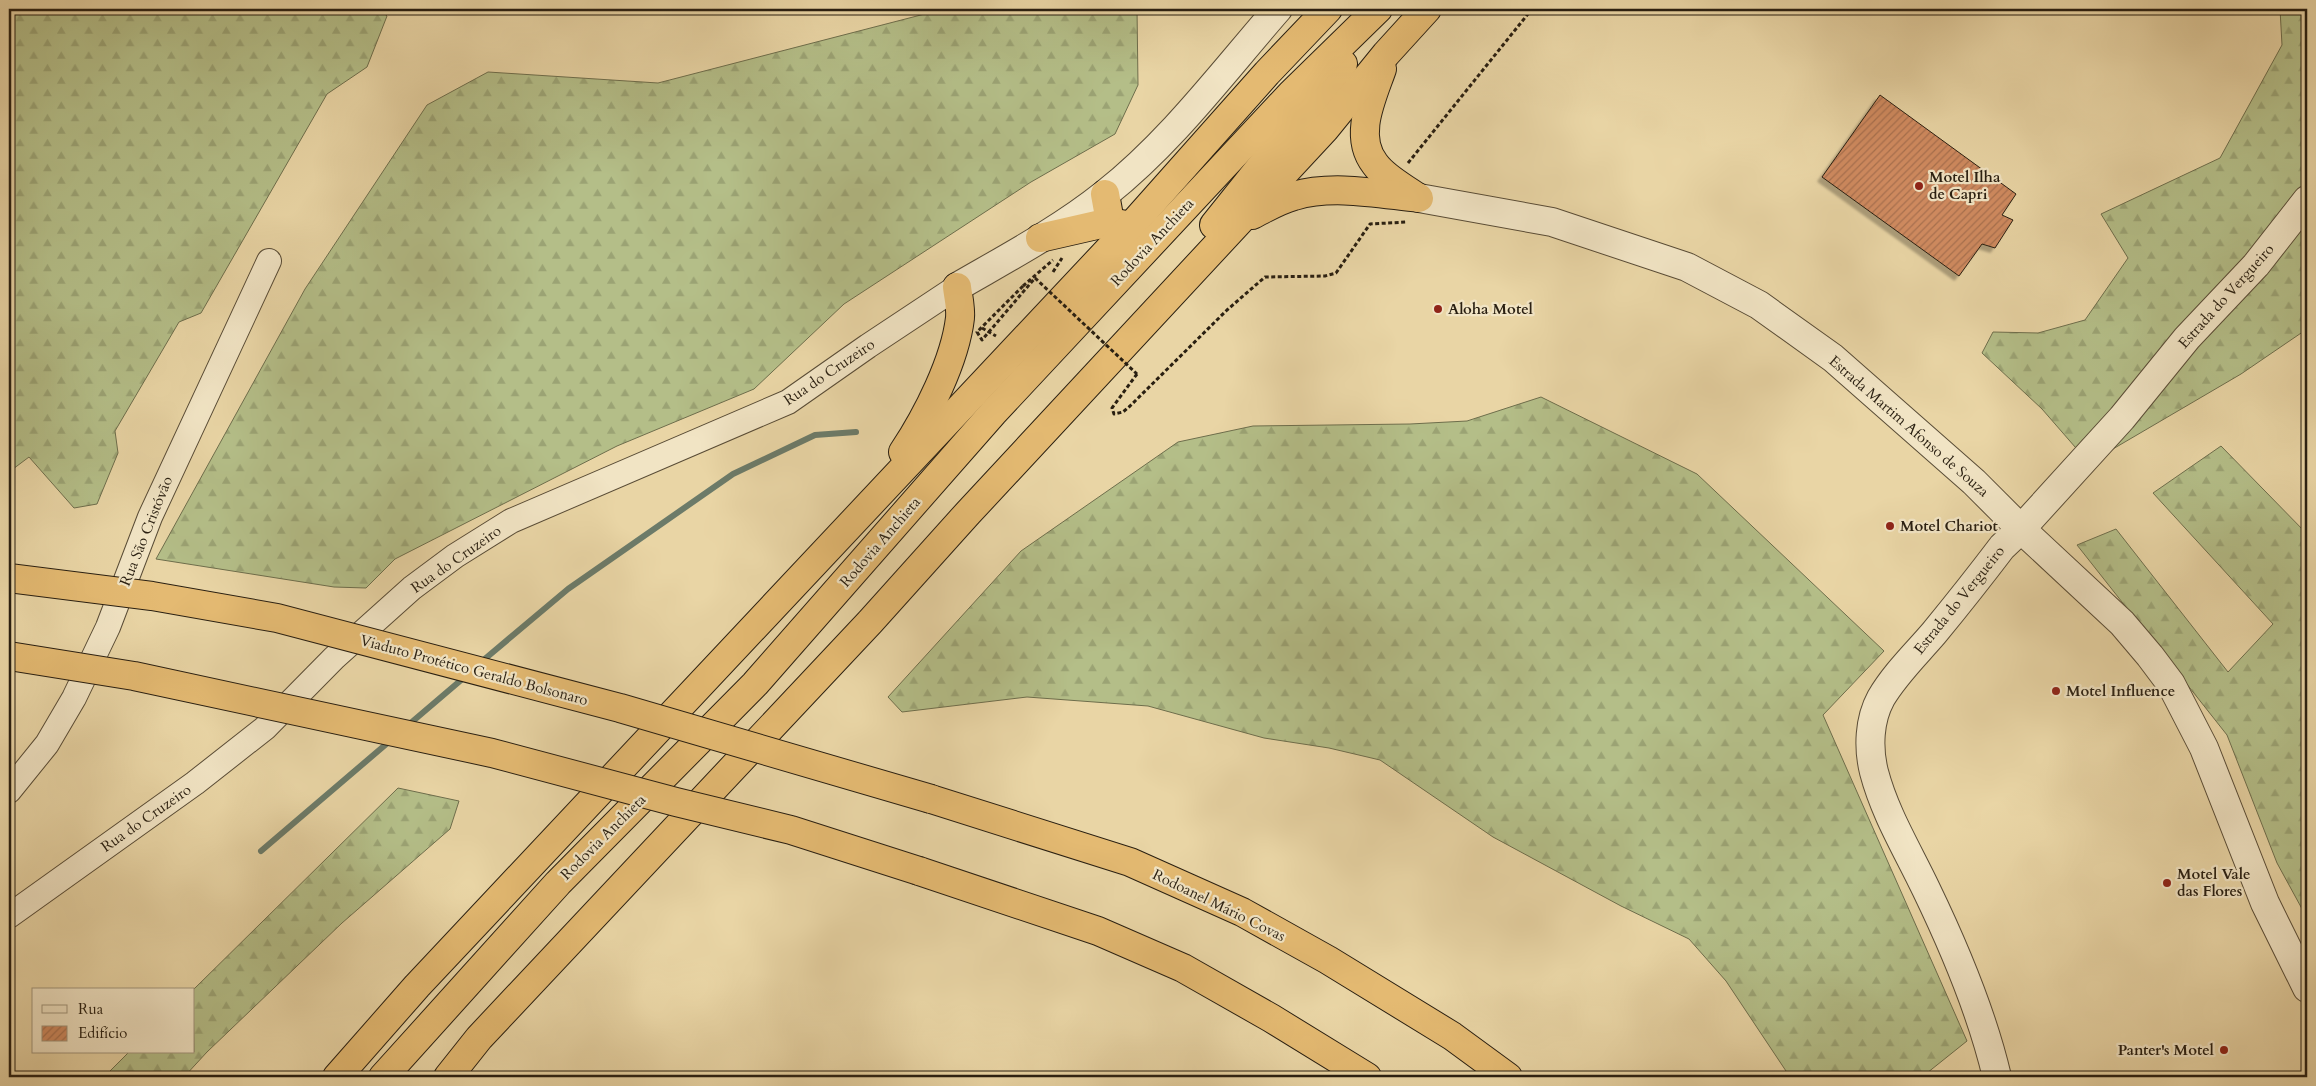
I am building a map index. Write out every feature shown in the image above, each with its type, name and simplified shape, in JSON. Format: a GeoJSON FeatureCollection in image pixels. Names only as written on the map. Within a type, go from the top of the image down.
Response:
{"type":"FeatureCollection","features":[{"type":"Feature","properties":{"kind":"highway","name":"Rodovia Anchieta"},"geometry":{"type":"LineString","coordinates":[[337,1077],[417,986],[564,832],[867,507],[1121,224],[1328,9]]}},
{"type":"Feature","properties":{"kind":"highway"},"geometry":{"type":"LineString","coordinates":[[448,1077],[479,1038],[870,622],[968,513],[1325,129],[1386,54],[1427,9]]}},
{"type":"Feature","properties":{"kind":"highway"},"geometry":{"type":"LineString","coordinates":[[1162,306],[1171,284],[1202,239],[1355,50],[1377,10]]}},
{"type":"Feature","properties":{"kind":"highway","name":"Rodovia Anchieta"},"geometry":{"type":"LineString","coordinates":[[383,1077],[558,883],[755,684],[1013,391],[1291,94],[1377,10]]}},
{"type":"Feature","properties":{"kind":"highway"},"geometry":{"type":"LineString","coordinates":[[1386,54],[1364,128],[1366,144],[1375,165],[1384,174],[1419,198]]}},
{"type":"Feature","properties":{"kind":"highway"},"geometry":{"type":"LineString","coordinates":[[1237,223],[1272,204],[1296,195],[1314,192],[1341,191],[1419,198]]}},
{"type":"Feature","properties":{"kind":"highway"},"geometry":{"type":"LineString","coordinates":[[1040,238],[1121,224],[1105,194]]}},
{"type":"Feature","properties":{"kind":"highway"},"geometry":{"type":"LineString","coordinates":[[867,507],[909,443],[949,361],[960,316],[957,287]]}},
{"type":"Feature","properties":{"kind":"highway","name":"Viaduto Protético Geraldo Bolsonaro"},"geometry":{"type":"LineString","coordinates":[[9,578],[152,596],[277,618],[620,708],[931,799]]}},
{"type":"Feature","properties":{"kind":"highway"},"geometry":{"type":"LineString","coordinates":[[9,656],[143,678],[492,753],[676,802],[791,830],[1098,931],[1183,968],[1271,1018],[1367,1077]]}},
{"type":"Feature","properties":{"kind":"highway","name":"Rodoanel Mário Covas"},"geometry":{"type":"LineString","coordinates":[[931,799],[1130,862],[1242,912],[1328,960],[1443,1031],[1508,1077]]}},
{"type":"Feature","properties":{"kind":"street"},"geometry":{"type":"LineString","coordinates":[[957,287],[1040,238],[1105,194],[1164,140],[1278,9]]}},
{"type":"Feature","properties":{"kind":"street","name":"Estrada Martim Afonso de Souza"},"geometry":{"type":"LineString","coordinates":[[1419,198],[1552,222],[1688,267],[1759,305],[1833,358],[1974,482],[2021,529],[2122,623],[2171,684],[2204,748],[2265,903],[2307,988]]}},
{"type":"Feature","properties":{"kind":"street","name":"Estrada do Vergueiro"},"geometry":{"type":"LineString","coordinates":[[1997,1077],[1981,1023],[1959,962],[1926,889],[1900,839],[1882,796],[1874,771],[1870,748],[1872,723],[1881,699],[1903,668],[2002,547],[2021,529],[2122,418],[2187,338],[2256,265],[2307,200]]}},
{"type":"Feature","properties":{"kind":"street","name":"Rua São Cristóvão"},"geometry":{"type":"LineString","coordinates":[[9,791],[33,763],[64,717],[108,627],[150,517],[269,261]]}},
{"type":"Feature","properties":{"kind":"street","name":"Rua do Cruzeiro"},"geometry":{"type":"LineString","coordinates":[[9,916],[195,784],[265,728],[334,658],[412,588],[455,556],[511,520],[788,402],[957,287]]}},
{"type":"Feature","properties":{"kind":"street"},"geometry":{"type":"LineString","coordinates":[[9,776],[33,763]]}},
{"type":"Feature","properties":{"kind":"path"},"geometry":{"type":"LineString","coordinates":[[1043,289],[1064,251],[1023,286],[977,332],[978,338],[982,340],[1035,278],[1137,374],[1112,408],[1114,414],[1123,412],[1227,310],[1265,277],[1325,276],[1336,273],[1370,224],[1416,221],[1419,198],[1404,178],[1408,163],[1532,9]]}},
{"type":"Feature","properties":{"kind":"green space"},"geometry":{"type":"Polygon","coordinates":[[[9,9],[379,9],[387,16],[367,67],[327,94],[201,313],[179,322],[115,431],[118,453],[97,504],[74,508],[29,457],[13,469],[9,490],[9,9]]]}},
{"type":"Feature","properties":{"kind":"green space"},"geometry":{"type":"Polygon","coordinates":[[[944,9],[1137,9],[1138,85],[1115,134],[1031,182],[844,304],[754,389],[617,446],[395,559],[366,588],[334,587],[156,559],[305,289],[427,105],[488,72],[658,83],[944,9]]]}},
{"type":"Feature","properties":{"kind":"green space"},"geometry":{"type":"Polygon","coordinates":[[[2280,9],[2307,9],[2307,329],[2241,374],[2089,463],[2042,409],[1982,353],[1993,332],[2038,333],[2085,320],[2128,258],[2101,214],[2220,158],[2282,45],[2280,9]]]}},
{"type":"Feature","properties":{"kind":"green space"},"geometry":{"type":"Polygon","coordinates":[[[1541,397],[1697,474],[1884,651],[1823,715],[1967,1041],[1922,1077],[1790,1077],[1726,981],[1689,939],[1621,906],[1493,837],[1380,760],[1329,748],[1264,738],[1148,706],[1027,697],[902,712],[888,697],[1021,551],[1178,442],[1253,426],[1410,424],[1467,421],[1541,397]]]}},
{"type":"Feature","properties":{"kind":"green space"},"geometry":{"type":"Polygon","coordinates":[[[2221,446],[2307,534],[2307,918],[2277,863],[2227,735],[2077,545],[2116,529],[2228,672],[2273,624],[2153,493],[2221,446]]]}},
{"type":"Feature","properties":{"kind":"green space"},"geometry":{"type":"Polygon","coordinates":[[[398,788],[459,801],[450,829],[342,923],[207,1052],[184,1077],[104,1077],[127,1054],[195,1054],[195,988],[398,788]]]}},
{"type":"Feature","properties":{"kind":"building","name":"Motel Ilha de Capri"},"geometry":{"type":"Polygon","coordinates":[[[1880,95],[2016,194],[2002,215],[2013,220],[1995,248],[1982,244],[1959,276],[1822,177],[1880,95]]]}},
{"type":"Feature","properties":{"kind":"waterway"},"geometry":{"type":"LineString","coordinates":[[480,663],[568,589],[733,474],[815,435],[856,432]]}},
{"type":"Feature","properties":{"kind":"waterway"},"geometry":{"type":"LineString","coordinates":[[406,727],[467,675]]}},
{"type":"Feature","properties":{"kind":"waterway"},"geometry":{"type":"LineString","coordinates":[[261,851],[391,740]]}},
{"type":"Feature","properties":{"kind":"place","name":"Motel Ilha de Capri"},"geometry":{"type":"Point","coordinates":[1919,186]}},
{"type":"Feature","properties":{"kind":"place","name":"Aloha Motel"},"geometry":{"type":"Point","coordinates":[1438,309]}},
{"type":"Feature","properties":{"kind":"place","name":"Motel Chariot"},"geometry":{"type":"Point","coordinates":[1890,526]}},
{"type":"Feature","properties":{"kind":"place","name":"Motel Influence"},"geometry":{"type":"Point","coordinates":[2056,691]}},
{"type":"Feature","properties":{"kind":"place","name":"Motel Vale das Flores"},"geometry":{"type":"Point","coordinates":[2167,883]}},
{"type":"Feature","properties":{"kind":"place","name":"Panter's Motel"},"geometry":{"type":"Point","coordinates":[2224,1050]}}]}
